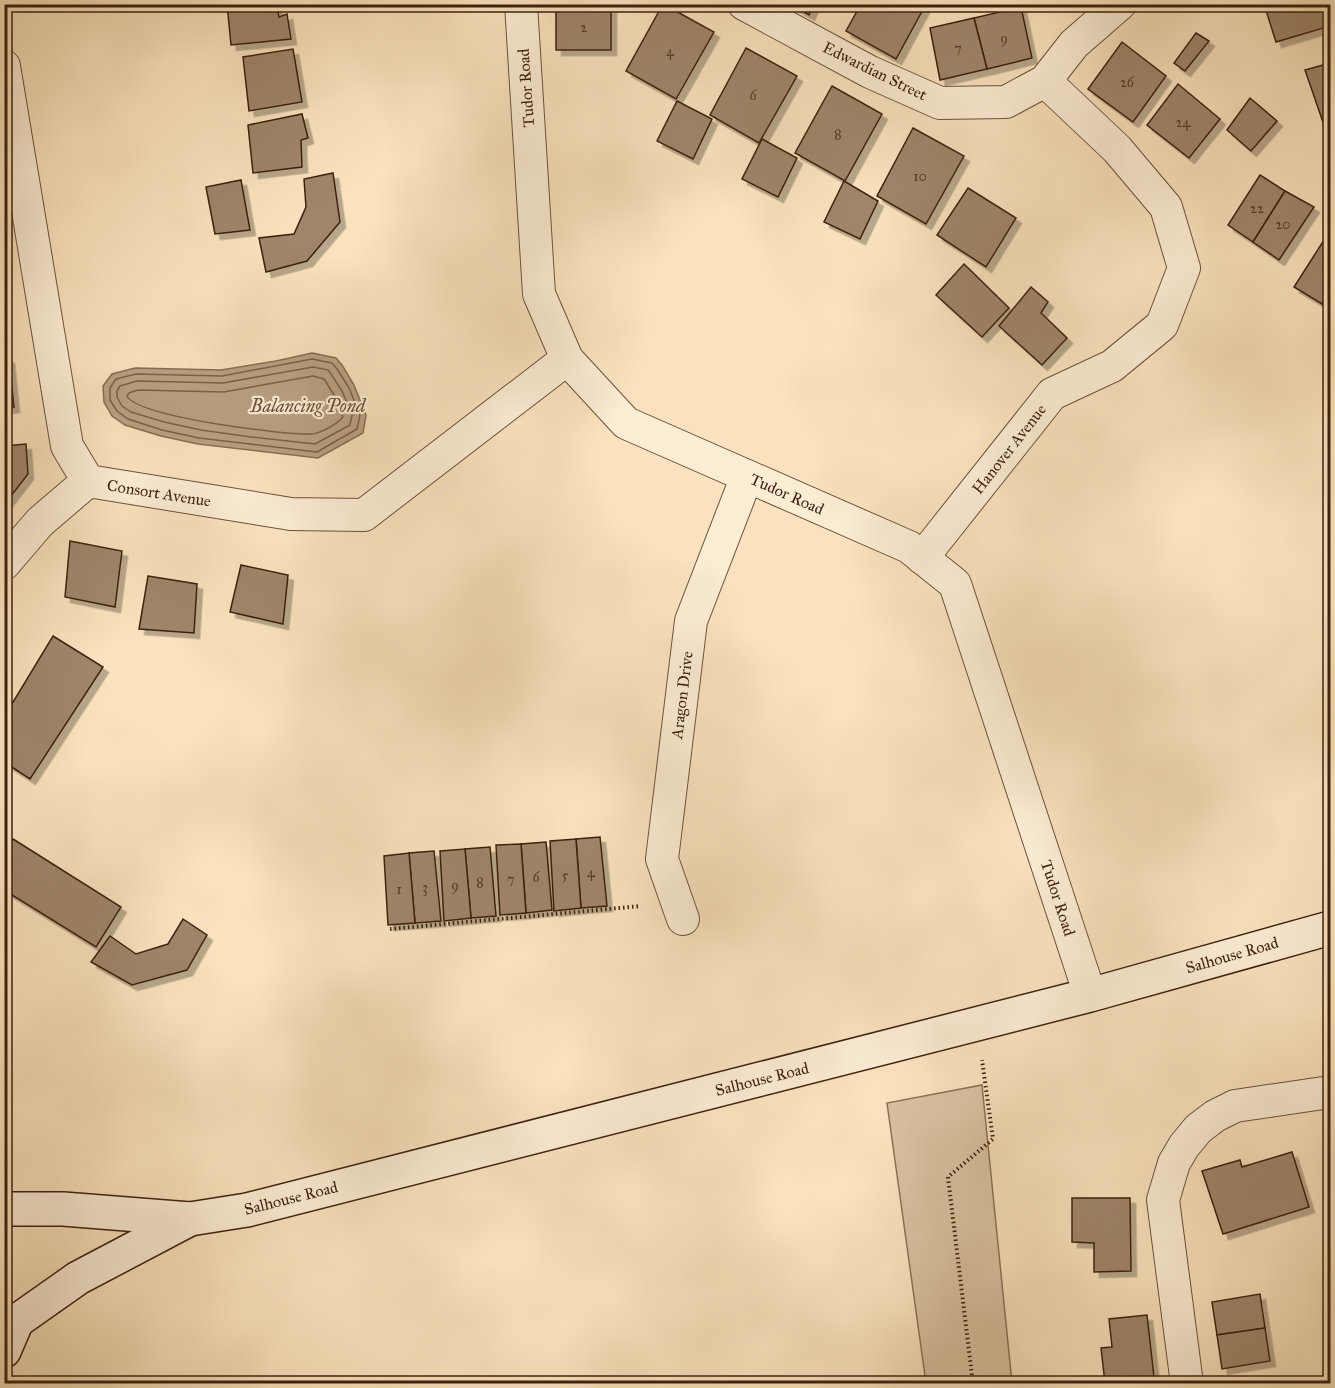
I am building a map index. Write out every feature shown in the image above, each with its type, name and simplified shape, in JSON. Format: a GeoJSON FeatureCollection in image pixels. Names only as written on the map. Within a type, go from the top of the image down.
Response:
{"type":"FeatureCollection","features":[{"type":"Feature","properties":{"kind":"street","name":"Tudor Road"},"geometry":{"type":"LineString","coordinates":[[520,4],[539,294],[567,359],[626,423],[909,547],[955,584],[1090,995]]}},
{"type":"Feature","properties":{"kind":"street","name":"Edwardian Street"},"geometry":{"type":"LineString","coordinates":[[744,4],[870,72],[940,103],[1006,102],[1046,81],[1074,44],[1120,4]]}},
{"type":"Feature","properties":{"kind":"street","name":"Consort Avenue"},"geometry":{"type":"LineString","coordinates":[[4,66],[8,108],[67,446],[88,481],[291,514],[364,515],[567,359]]}},
{"type":"Feature","properties":{"kind":"street","name":"Hanover Avenue"},"geometry":{"type":"LineString","coordinates":[[922,558],[1052,394],[1112,366],[1162,325],[1184,268],[1166,207],[1117,149],[1046,81]]}},
{"type":"Feature","properties":{"kind":"street","name":"Aragon Drive"},"geometry":{"type":"LineString","coordinates":[[680,911],[662,859],[691,621],[747,476]]}},
{"type":"Feature","properties":{"kind":"street"},"geometry":{"type":"LineString","coordinates":[[4,564],[40,522],[88,481]]}},
{"type":"Feature","properties":{"kind":"street","name":"Salhouse Road"},"geometry":{"type":"LineString","coordinates":[[4,1209],[63,1209],[190,1219],[247,1210],[1090,995],[1330,928]]}},
{"type":"Feature","properties":{"kind":"street"},"geometry":{"type":"LineString","coordinates":[[1187,1383],[1163,1200],[1174,1163],[1198,1129],[1215,1116],[1235,1106],[1330,1092]]}},
{"type":"Feature","properties":{"kind":"street","name":"Salhouse Road"},"geometry":{"type":"LineString","coordinates":[[4,1351],[17,1321],[25,1315],[78,1278],[190,1219]]}},
{"type":"Feature","properties":{"kind":"path"},"geometry":{"type":"LineString","coordinates":[[390,929],[680,911]]}},
{"type":"Feature","properties":{"kind":"path"},"geometry":{"type":"LineString","coordinates":[[973,1383],[948,1177],[993,1138],[977,1024]]}},
{"type":"Feature","properties":{"kind":"shaded area"},"geometry":{"type":"Polygon","coordinates":[[[982,1085],[1012,1383],[926,1383],[887,1103],[982,1085]]]}},
{"type":"Feature","properties":{"kind":"water","name":"Balancing Pond"},"geometry":{"type":"Polygon","coordinates":[[[312,353],[336,358],[354,385],[366,415],[363,433],[318,458],[198,444],[161,436],[125,425],[112,416],[104,402],[103,386],[112,374],[135,368],[221,370],[312,353]]]}},
{"type":"Feature","properties":{"kind":"building"},"geometry":{"type":"Polygon","coordinates":[[[227,4],[276,4],[279,17],[287,14],[291,39],[231,45],[227,4]]]}},
{"type":"Feature","properties":{"kind":"building"},"geometry":{"type":"Polygon","coordinates":[[[556,4],[611,4],[611,50],[556,50],[556,4]]]}},
{"type":"Feature","properties":{"kind":"building"},"geometry":{"type":"Polygon","coordinates":[[[663,4],[714,32],[676,99],[626,71],[663,4]]]}},
{"type":"Feature","properties":{"kind":"building"},"geometry":{"type":"Polygon","coordinates":[[[790,4],[814,4],[809,15],[790,4]]]}},
{"type":"Feature","properties":{"kind":"building"},"geometry":{"type":"Polygon","coordinates":[[[861,4],[926,4],[896,59],[846,31],[861,4]]]}},
{"type":"Feature","properties":{"kind":"building"},"geometry":{"type":"Polygon","coordinates":[[[1264,4],[1329,4],[1330,26],[1276,42],[1264,4]]]}},
{"type":"Feature","properties":{"kind":"building"},"geometry":{"type":"Polygon","coordinates":[[[1021,7],[1032,58],[987,69],[974,18],[1021,7]]]}},
{"type":"Feature","properties":{"kind":"building"},"geometry":{"type":"Polygon","coordinates":[[[974,18],[987,69],[940,80],[930,28],[974,18]]]}},
{"type":"Feature","properties":{"kind":"building"},"geometry":{"type":"Polygon","coordinates":[[[1196,33],[1209,41],[1185,71],[1174,63],[1196,33]]]}},
{"type":"Feature","properties":{"kind":"building"},"geometry":{"type":"Polygon","coordinates":[[[1122,42],[1166,76],[1133,122],[1088,89],[1122,42]]]}},
{"type":"Feature","properties":{"kind":"building"},"geometry":{"type":"Polygon","coordinates":[[[746,48],[797,76],[759,143],[710,115],[746,48]]]}},
{"type":"Feature","properties":{"kind":"building"},"geometry":{"type":"Polygon","coordinates":[[[293,49],[302,102],[249,111],[243,57],[293,49]]]}},
{"type":"Feature","properties":{"kind":"building"},"geometry":{"type":"Polygon","coordinates":[[[1330,63],[1330,126],[1325,128],[1305,70],[1330,63]]]}},
{"type":"Feature","properties":{"kind":"building"},"geometry":{"type":"Polygon","coordinates":[[[1178,84],[1220,119],[1189,158],[1147,125],[1178,84]]]}},
{"type":"Feature","properties":{"kind":"building"},"geometry":{"type":"Polygon","coordinates":[[[832,86],[882,114],[845,181],[795,153],[832,86]]]}},
{"type":"Feature","properties":{"kind":"building"},"geometry":{"type":"Polygon","coordinates":[[[1250,98],[1277,121],[1251,151],[1227,130],[1250,98]]]}},
{"type":"Feature","properties":{"kind":"building"},"geometry":{"type":"Polygon","coordinates":[[[677,101],[712,119],[693,159],[657,141],[677,101]]]}},
{"type":"Feature","properties":{"kind":"building"},"geometry":{"type":"Polygon","coordinates":[[[302,114],[308,138],[301,140],[302,167],[253,173],[248,125],[302,114]]]}},
{"type":"Feature","properties":{"kind":"building"},"geometry":{"type":"Polygon","coordinates":[[[913,128],[964,156],[926,224],[877,196],[913,128]]]}},
{"type":"Feature","properties":{"kind":"building"},"geometry":{"type":"Polygon","coordinates":[[[762,139],[797,158],[778,197],[742,179],[762,139]]]}},
{"type":"Feature","properties":{"kind":"building"},"geometry":{"type":"Polygon","coordinates":[[[333,173],[340,222],[307,261],[266,272],[259,238],[294,234],[306,207],[304,179],[333,173]]]}},
{"type":"Feature","properties":{"kind":"building"},"geometry":{"type":"Polygon","coordinates":[[[1260,175],[1285,191],[1253,242],[1228,225],[1260,175]]]}},
{"type":"Feature","properties":{"kind":"building"},"geometry":{"type":"Polygon","coordinates":[[[241,180],[250,230],[215,234],[206,187],[241,180]]]}},
{"type":"Feature","properties":{"kind":"building"},"geometry":{"type":"Polygon","coordinates":[[[844,181],[878,201],[860,239],[824,222],[844,181]]]}},
{"type":"Feature","properties":{"kind":"building"},"geometry":{"type":"Polygon","coordinates":[[[968,188],[1016,218],[986,267],[937,235],[968,188]]]}},
{"type":"Feature","properties":{"kind":"building"},"geometry":{"type":"Polygon","coordinates":[[[1285,191],[1314,207],[1279,260],[1253,242],[1285,191]]]}},
{"type":"Feature","properties":{"kind":"building"},"geometry":{"type":"Polygon","coordinates":[[[1326,237],[1330,239],[1330,291],[1322,304],[1294,287],[1326,237]]]}},
{"type":"Feature","properties":{"kind":"building"},"geometry":{"type":"Polygon","coordinates":[[[964,264],[1009,308],[982,337],[936,295],[964,264]]]}},
{"type":"Feature","properties":{"kind":"building"},"geometry":{"type":"Polygon","coordinates":[[[1031,287],[1048,302],[1041,313],[1067,338],[1042,365],[999,326],[1031,287]]]}},
{"type":"Feature","properties":{"kind":"building"},"geometry":{"type":"Polygon","coordinates":[[[1330,291],[1330,309],[1322,304],[1330,291]]]}},
{"type":"Feature","properties":{"kind":"building"},"geometry":{"type":"Polygon","coordinates":[[[4,358],[9,358],[14,407],[4,408],[4,358]]]}},
{"type":"Feature","properties":{"kind":"building"},"geometry":{"type":"Polygon","coordinates":[[[26,444],[28,474],[4,505],[4,446],[26,444]]]}},
{"type":"Feature","properties":{"kind":"building"},"geometry":{"type":"Polygon","coordinates":[[[70,541],[122,551],[115,607],[65,597],[70,541]]]}},
{"type":"Feature","properties":{"kind":"building"},"geometry":{"type":"Polygon","coordinates":[[[241,565],[288,575],[283,624],[230,612],[241,565]]]}},
{"type":"Feature","properties":{"kind":"building"},"geometry":{"type":"Polygon","coordinates":[[[148,576],[197,584],[194,633],[139,629],[148,576]]]}},
{"type":"Feature","properties":{"kind":"building"},"geometry":{"type":"Polygon","coordinates":[[[53,636],[103,667],[30,779],[4,762],[4,717],[53,636]]]}},
{"type":"Feature","properties":{"kind":"building"},"geometry":{"type":"Polygon","coordinates":[[[600,837],[607,906],[581,908],[576,839],[600,837]]]}},
{"type":"Feature","properties":{"kind":"building"},"geometry":{"type":"Polygon","coordinates":[[[13,839],[121,907],[96,947],[4,890],[4,852],[13,839]]]}},
{"type":"Feature","properties":{"kind":"building"},"geometry":{"type":"Polygon","coordinates":[[[576,839],[581,908],[554,911],[550,841],[576,839]]]}},
{"type":"Feature","properties":{"kind":"building"},"geometry":{"type":"Polygon","coordinates":[[[546,842],[552,910],[526,913],[521,844],[546,842]]]}},
{"type":"Feature","properties":{"kind":"building"},"geometry":{"type":"Polygon","coordinates":[[[521,844],[526,913],[500,915],[496,845],[521,844]]]}},
{"type":"Feature","properties":{"kind":"building"},"geometry":{"type":"Polygon","coordinates":[[[490,847],[496,916],[471,918],[465,849],[490,847]]]}},
{"type":"Feature","properties":{"kind":"building"},"geometry":{"type":"Polygon","coordinates":[[[465,849],[471,918],[444,921],[440,851],[465,849]]]}},
{"type":"Feature","properties":{"kind":"building"},"geometry":{"type":"Polygon","coordinates":[[[434,851],[441,921],[415,923],[409,853],[434,851]]]}},
{"type":"Feature","properties":{"kind":"building"},"geometry":{"type":"Polygon","coordinates":[[[409,853],[415,923],[388,925],[384,856],[409,853]]]}},
{"type":"Feature","properties":{"kind":"building"},"geometry":{"type":"Polygon","coordinates":[[[183,919],[207,935],[187,970],[132,985],[91,962],[110,936],[136,954],[168,944],[183,919]]]}},
{"type":"Feature","properties":{"kind":"building"},"geometry":{"type":"Polygon","coordinates":[[[1292,1152],[1309,1207],[1223,1234],[1202,1171],[1240,1160],[1242,1167],[1292,1152]]]}},
{"type":"Feature","properties":{"kind":"building"},"geometry":{"type":"Polygon","coordinates":[[[1072,1198],[1130,1198],[1131,1271],[1094,1272],[1094,1243],[1072,1242],[1072,1198]]]}},
{"type":"Feature","properties":{"kind":"building"},"geometry":{"type":"Polygon","coordinates":[[[1260,1294],[1265,1328],[1217,1335],[1212,1302],[1260,1294]]]}},
{"type":"Feature","properties":{"kind":"building"},"geometry":{"type":"Polygon","coordinates":[[[1147,1315],[1154,1377],[1105,1383],[1101,1348],[1112,1347],[1109,1319],[1147,1315]]]}},
{"type":"Feature","properties":{"kind":"building"},"geometry":{"type":"Polygon","coordinates":[[[1265,1328],[1270,1361],[1222,1369],[1217,1335],[1265,1328]]]}}]}
